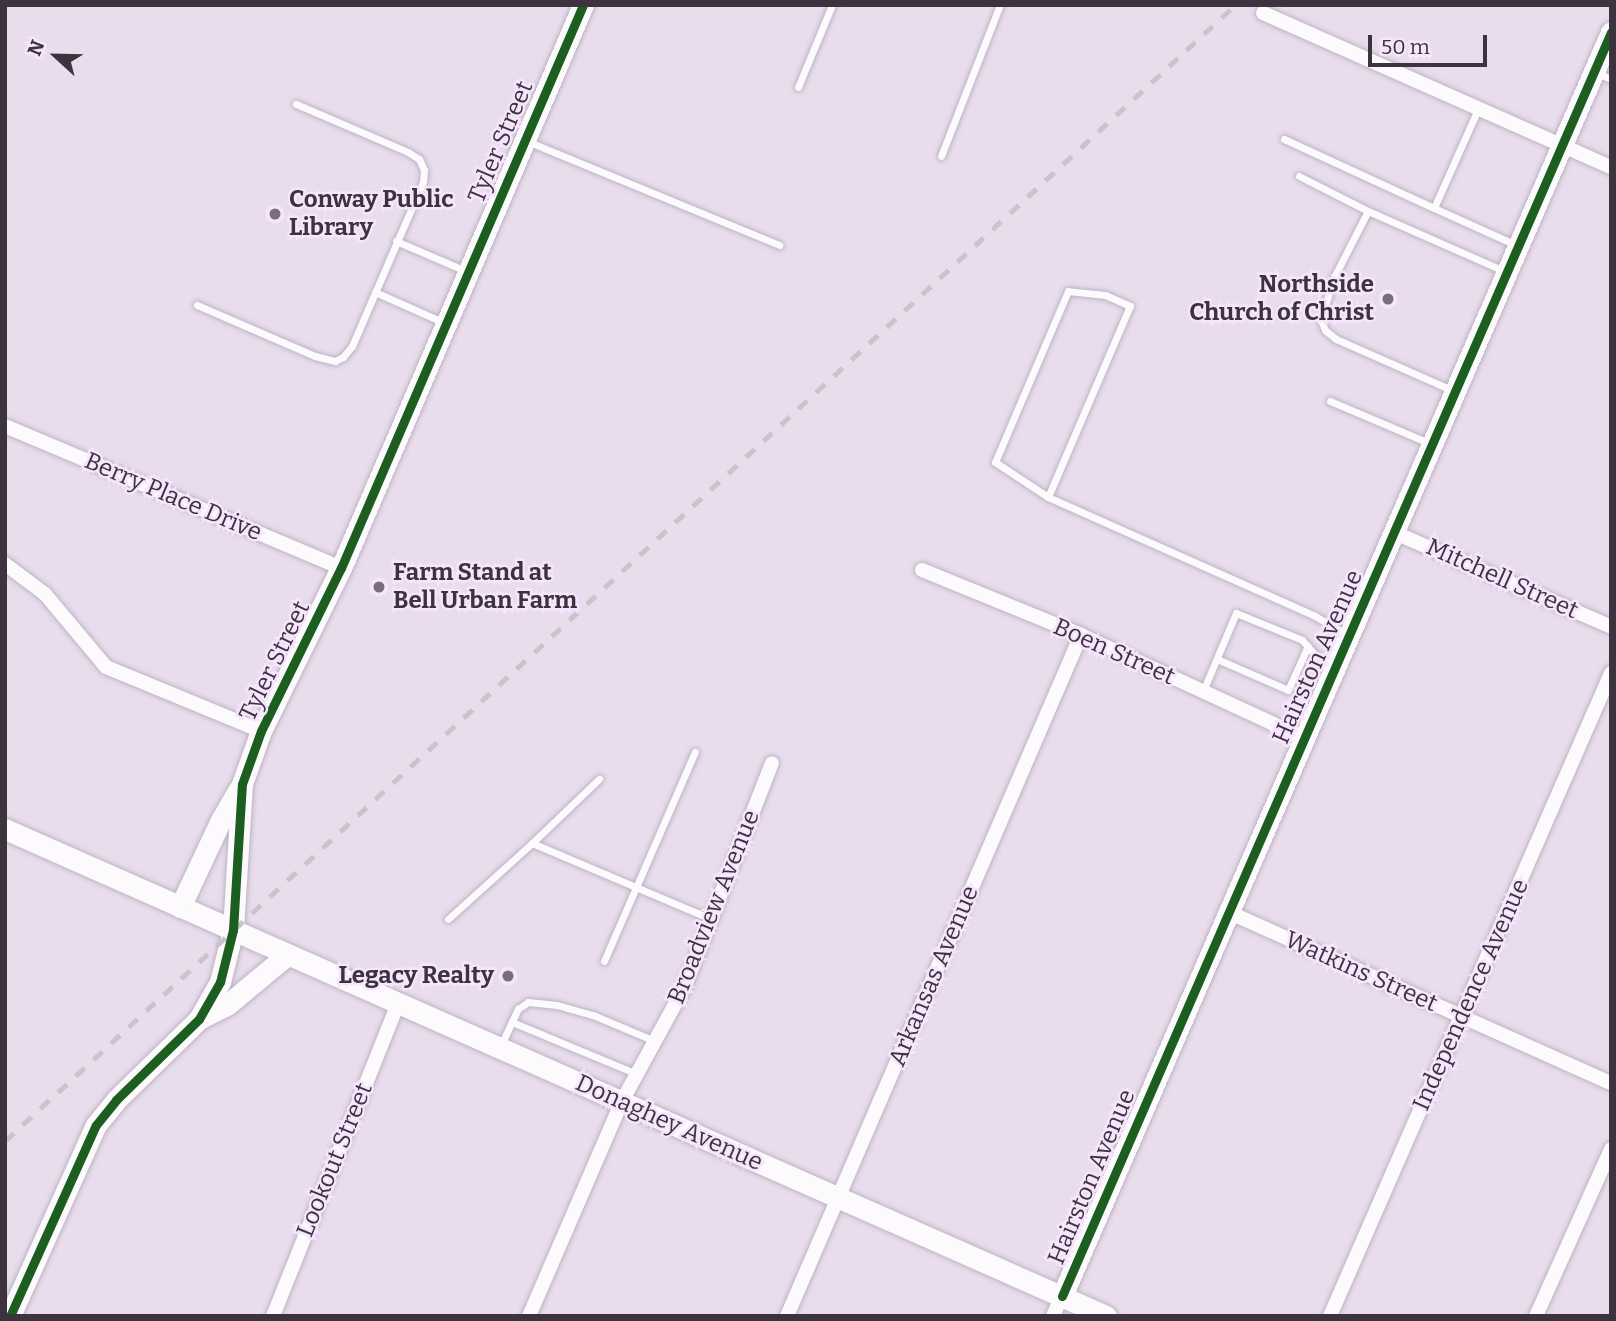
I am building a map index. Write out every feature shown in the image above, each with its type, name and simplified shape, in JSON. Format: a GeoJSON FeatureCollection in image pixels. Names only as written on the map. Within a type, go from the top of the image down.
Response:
{"type":"FeatureCollection","features":[{"type":"Feature","properties":{"kind":"street","name":"Tyler Street"},"geometry":{"type":"LineString","coordinates":[[10,1316],[96,1125],[116,1100],[199,1019],[220,982],[233,930],[242,784],[261,732],[341,568],[583,5]]}},
{"type":"Feature","properties":{"kind":"street"},"geometry":{"type":"LineString","coordinates":[[1263,13],[1611,167]]}},
{"type":"Feature","properties":{"kind":"street","name":"Hairston Avenue"},"geometry":{"type":"LineString","coordinates":[[1058,1306],[1226,911],[1394,532],[1560,144],[1602,75],[1611,32]]}},
{"type":"Feature","properties":{"kind":"street","name":"Berry Place Drive"},"geometry":{"type":"LineString","coordinates":[[5,426],[341,568]]}},
{"type":"Feature","properties":{"kind":"street","name":"Mitchell Street"},"geometry":{"type":"LineString","coordinates":[[1394,532],[1611,626]]}},
{"type":"Feature","properties":{"kind":"street"},"geometry":{"type":"LineString","coordinates":[[5,564],[45,594],[106,667],[261,732]]}},
{"type":"Feature","properties":{"kind":"street","name":"Boen Street"},"geometry":{"type":"LineString","coordinates":[[922,570],[1081,635],[1304,738]]}},
{"type":"Feature","properties":{"kind":"street","name":"Arkansas Avenue"},"geometry":{"type":"LineString","coordinates":[[787,1316],[1081,635]]}},
{"type":"Feature","properties":{"kind":"street","name":"Independence Avenue"},"geometry":{"type":"LineString","coordinates":[[1330,1316],[1611,673]]}},
{"type":"Feature","properties":{"kind":"street","name":"Broadview Avenue"},"geometry":{"type":"LineString","coordinates":[[529,1316],[621,1102],[685,986],[772,762]]}},
{"type":"Feature","properties":{"kind":"street"},"geometry":{"type":"LineString","coordinates":[[180,907],[221,820],[242,784]]}},
{"type":"Feature","properties":{"kind":"street","name":"Donaghey Avenue"},"geometry":{"type":"LineString","coordinates":[[5,830],[839,1197],[1058,1306],[1106,1316]]}},
{"type":"Feature","properties":{"kind":"street","name":"Watkins Street"},"geometry":{"type":"LineString","coordinates":[[1226,911],[1611,1083]]}},
{"type":"Feature","properties":{"kind":"street"},"geometry":{"type":"LineString","coordinates":[[199,1019],[227,1005],[287,955]]}},
{"type":"Feature","properties":{"kind":"street","name":"Lookout Street"},"geometry":{"type":"LineString","coordinates":[[273,1316],[398,1004]]}},
{"type":"Feature","properties":{"kind":"street"},"geometry":{"type":"LineString","coordinates":[[1536,1316],[1611,1149]]}},
{"type":"Feature","properties":{"kind":"lane"},"geometry":{"type":"LineString","coordinates":[[798,86],[832,5]]}},
{"type":"Feature","properties":{"kind":"lane"},"geometry":{"type":"LineString","coordinates":[[941,156],[1000,5]]}},
{"type":"Feature","properties":{"kind":"lane"},"geometry":{"type":"LineString","coordinates":[[197,305],[315,356],[335,361],[343,357],[352,346],[423,183],[424,170],[419,159],[296,104]]}},
{"type":"Feature","properties":{"kind":"lane"},"geometry":{"type":"LineString","coordinates":[[1434,208],[1478,108]]}},
{"type":"Feature","properties":{"kind":"lane"},"geometry":{"type":"LineString","coordinates":[[1284,139],[1517,246]]}},
{"type":"Feature","properties":{"kind":"lane"},"geometry":{"type":"LineString","coordinates":[[523,140],[779,245]]}},
{"type":"Feature","properties":{"kind":"lane"},"geometry":{"type":"LineString","coordinates":[[1299,176],[1368,211],[1507,272]]}},
{"type":"Feature","properties":{"kind":"lane"},"geometry":{"type":"LineString","coordinates":[[1368,211],[1334,279],[1321,320],[1325,330],[1336,339],[1454,391]]}},
{"type":"Feature","properties":{"kind":"lane"},"geometry":{"type":"LineString","coordinates":[[396,241],[467,271]]}},
{"type":"Feature","properties":{"kind":"lane"},"geometry":{"type":"LineString","coordinates":[[1048,497],[1130,306],[1105,295],[1068,291],[995,462],[1048,497],[1302,611],[1349,635]]}},
{"type":"Feature","properties":{"kind":"lane"},"geometry":{"type":"LineString","coordinates":[[375,292],[445,323]]}},
{"type":"Feature","properties":{"kind":"lane"},"geometry":{"type":"LineString","coordinates":[[1330,401],[1432,444]]}},
{"type":"Feature","properties":{"kind":"lane"},"geometry":{"type":"LineString","coordinates":[[1203,691],[1236,613],[1302,640],[1315,655],[1336,665]]}},
{"type":"Feature","properties":{"kind":"lane"},"geometry":{"type":"LineString","coordinates":[[1217,659],[1288,690],[1308,646]]}},
{"type":"Feature","properties":{"kind":"lane"},"geometry":{"type":"LineString","coordinates":[[604,961],[695,752]]}},
{"type":"Feature","properties":{"kind":"lane"},"geometry":{"type":"LineString","coordinates":[[448,919],[599,779]]}},
{"type":"Feature","properties":{"kind":"lane"},"geometry":{"type":"LineString","coordinates":[[532,843],[711,919]]}},
{"type":"Feature","properties":{"kind":"lane"},"geometry":{"type":"LineString","coordinates":[[499,1048],[518,1009],[528,1002],[557,1005],[655,1041]]}},
{"type":"Feature","properties":{"kind":"lane"},"geometry":{"type":"LineString","coordinates":[[512,1022],[637,1074]]}},
{"type":"Feature","properties":{"kind":"railway"},"geometry":{"type":"LineString","coordinates":[[5,1141],[1235,5]]}},
{"type":"Feature","properties":{"kind":"cycle path"},"geometry":{"type":"LineString","coordinates":[[10,1316],[96,1125],[116,1100],[199,1019],[220,982],[233,930],[242,784],[261,731],[341,568],[583,5]]}},
{"type":"Feature","properties":{"kind":"cycle path"},"geometry":{"type":"LineString","coordinates":[[1062,1296],[1611,32]]}},
{"type":"Feature","properties":{"kind":"place","name":"Conway Public Library"},"geometry":{"type":"Point","coordinates":[275,214]}},
{"type":"Feature","properties":{"kind":"place","name":"Northside Church of Christ"},"geometry":{"type":"Point","coordinates":[1388,299]}},
{"type":"Feature","properties":{"kind":"place","name":"Farm Stand at Bell Urban Farm"},"geometry":{"type":"Point","coordinates":[379,587]}},
{"type":"Feature","properties":{"kind":"place","name":"Legacy Realty"},"geometry":{"type":"Point","coordinates":[508,976]}}]}
